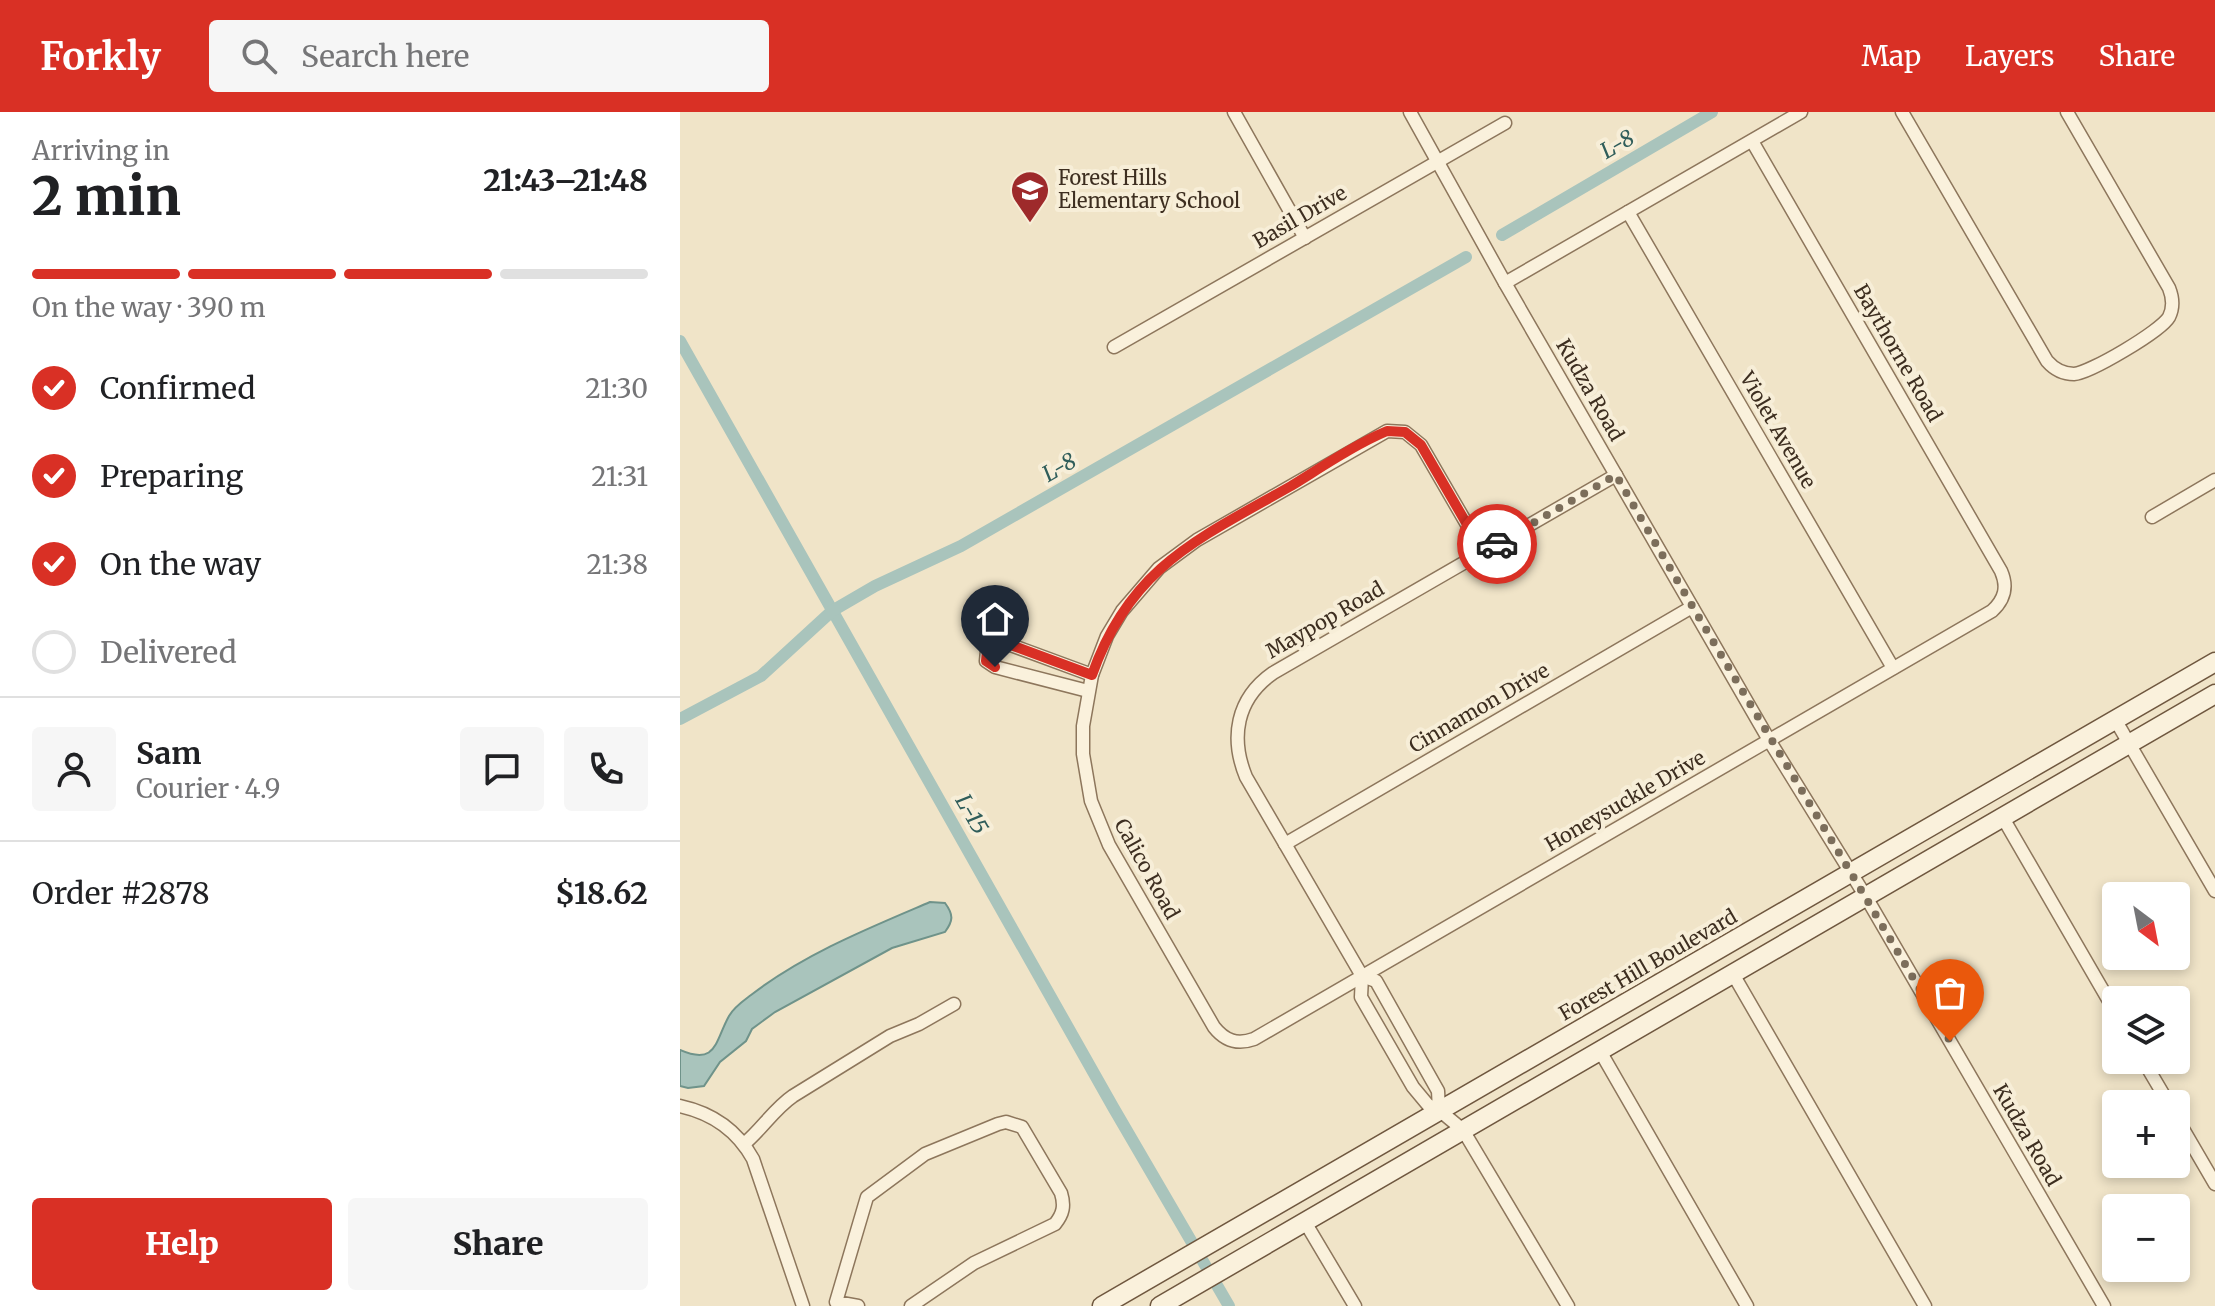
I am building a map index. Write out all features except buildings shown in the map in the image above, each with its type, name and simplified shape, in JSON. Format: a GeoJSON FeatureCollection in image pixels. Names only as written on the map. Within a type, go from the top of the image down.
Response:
{"type":"FeatureCollection","features":[{"type":"Feature","properties":{"kind":"main road","name":"Forest Hill Boulevard"},"geometry":{"type":"LineString","coordinates":[[1102,1306],[2215,662]]}},
{"type":"Feature","properties":{"kind":"main road"},"geometry":{"type":"LineString","coordinates":[[1160,1306],[2215,694]]}},
{"type":"Feature","properties":{"kind":"street"},"geometry":{"type":"LineString","coordinates":[[1234,112],[1305,238]]}},
{"type":"Feature","properties":{"kind":"street","name":"Kudza Road"},"geometry":{"type":"LineString","coordinates":[[1410,112],[1769,740],[1866,897],[2104,1306]]}},
{"type":"Feature","properties":{"kind":"street"},"geometry":{"type":"LineString","coordinates":[[1505,283],[1801,112]]}},
{"type":"Feature","properties":{"kind":"street"},"geometry":{"type":"LineString","coordinates":[[1902,112],[2047,361],[2061,372],[2070,374],[2087,370],[2160,328],[2171,313],[2173,304],[2169,288],[2067,112]]}},
{"type":"Feature","properties":{"kind":"street","name":"Basil Drive"},"geometry":{"type":"LineString","coordinates":[[1114,347],[1505,123]]}},
{"type":"Feature","properties":{"kind":"street","name":"Baythorne Road"},"geometry":{"type":"LineString","coordinates":[[1752,141],[2001,571],[2005,587]]}},
{"type":"Feature","properties":{"kind":"street","name":"Violet Avenue"},"geometry":{"type":"LineString","coordinates":[[1628,212],[1893,668]]}},
{"type":"Feature","properties":{"kind":"street","name":"Calico Road"},"geometry":{"type":"LineString","coordinates":[[1254,1039],[1236,1042],[1220,1035],[1214,1027],[1101,828],[1087,783],[1083,726],[1092,675],[1107,636],[1139,588],[1181,550],[1380,434],[1396,430],[1405,432],[1421,445],[1483,552]]}},
{"type":"Feature","properties":{"kind":"street","name":"Maypop Road"},"geometry":{"type":"LineString","coordinates":[[1568,1306],[1463,1130],[1428,1105],[1413,1087],[1361,997],[1362,976],[1239,761],[1236,734],[1247,699],[1273,673],[1616,475]]}},
{"type":"Feature","properties":{"kind":"street"},"geometry":{"type":"LineString","coordinates":[[2152,517],[2215,480]]}},
{"type":"Feature","properties":{"kind":"street","name":"Honeysuckle Drive"},"geometry":{"type":"LineString","coordinates":[[1254,1039],[1992,611],[1999,604],[2005,587]]}},
{"type":"Feature","properties":{"kind":"street","name":"Cinnamon Drive"},"geometry":{"type":"LineString","coordinates":[[1285,844],[1692,607]]}},
{"type":"Feature","properties":{"kind":"street"},"geometry":{"type":"LineString","coordinates":[[1088,691],[995,667],[986,661],[987,651],[1008,644],[1092,675]]}},
{"type":"Feature","properties":{"kind":"street"},"geometry":{"type":"LineString","coordinates":[[2116,721],[2215,891]]}},
{"type":"Feature","properties":{"kind":"street"},"geometry":{"type":"LineString","coordinates":[[2003,818],[2102,989]]}},
{"type":"Feature","properties":{"kind":"street"},"geometry":{"type":"LineString","coordinates":[[1733,974],[1925,1306]]}},
{"type":"Feature","properties":{"kind":"street","name":"Maypop Road"},"geometry":{"type":"LineString","coordinates":[[1362,976],[1376,981],[1438,1091],[1439,1110]]}},
{"type":"Feature","properties":{"kind":"street"},"geometry":{"type":"LineString","coordinates":[[744,1144],[762,1129],[782,1103],[890,1036],[954,1004]]}},
{"type":"Feature","properties":{"kind":"street"},"geometry":{"type":"LineString","coordinates":[[1600,1051],[1747,1306]]}},
{"type":"Feature","properties":{"kind":"street"},"geometry":{"type":"LineString","coordinates":[[680,1106],[730,1128],[744,1144],[753,1159],[803,1306]]}},
{"type":"Feature","properties":{"kind":"street"},"geometry":{"type":"LineString","coordinates":[[858,1306],[836,1302],[867,1197],[925,1154],[998,1124],[1006,1122],[1022,1127],[1061,1193],[1060,1218],[1055,1224],[974,1263],[911,1306]]}},
{"type":"Feature","properties":{"kind":"street"},"geometry":{"type":"LineString","coordinates":[[2190,1141],[2215,1184]]}},
{"type":"Feature","properties":{"kind":"street"},"geometry":{"type":"LineString","coordinates":[[1305,1222],[1355,1306]]}},
{"type":"Feature","properties":{"kind":"water"},"geometry":{"type":"Polygon","coordinates":[[[930,902],[945,903],[950,911],[951,921],[945,932],[892,948],[775,1012],[752,1029],[746,1041],[720,1062],[704,1086],[680,1086],[680,1050],[701,1055],[708,1053],[731,1013],[771,980],[815,954],[930,902]]]}},
{"type":"Feature","properties":{"kind":"waterway","name":"L-8"},"geometry":{"type":"LineString","coordinates":[[1502,235],[1712,112]]}},
{"type":"Feature","properties":{"kind":"waterway","name":"L-8"},"geometry":{"type":"LineString","coordinates":[[680,719],[761,676],[832,611],[875,586],[961,546],[1466,257]]}},
{"type":"Feature","properties":{"kind":"waterway","name":"L-15"},"geometry":{"type":"LineString","coordinates":[[680,341],[1113,1107],[1229,1306]]}},
{"type":"Feature","properties":{"kind":"way so far"},"geometry":{"type":"LineString","coordinates":[[1497,544],[1616,475],[1769,740],[1950,1041]]}},
{"type":"Feature","properties":{"kind":"place","name":"Forest Hills Elementary School"},"geometry":{"type":"Point","coordinates":[1030,224]}},
{"type":"Feature","properties":{"kind":"route"},"geometry":{"type":"LineString","coordinates":[[995,667],[986,661],[987,651],[1008,644],[1092,675],[1099,653],[1122,611],[1159,568],[1197,540],[1387,431],[1405,432],[1421,445],[1483,552],[1497,544]]}}]}
